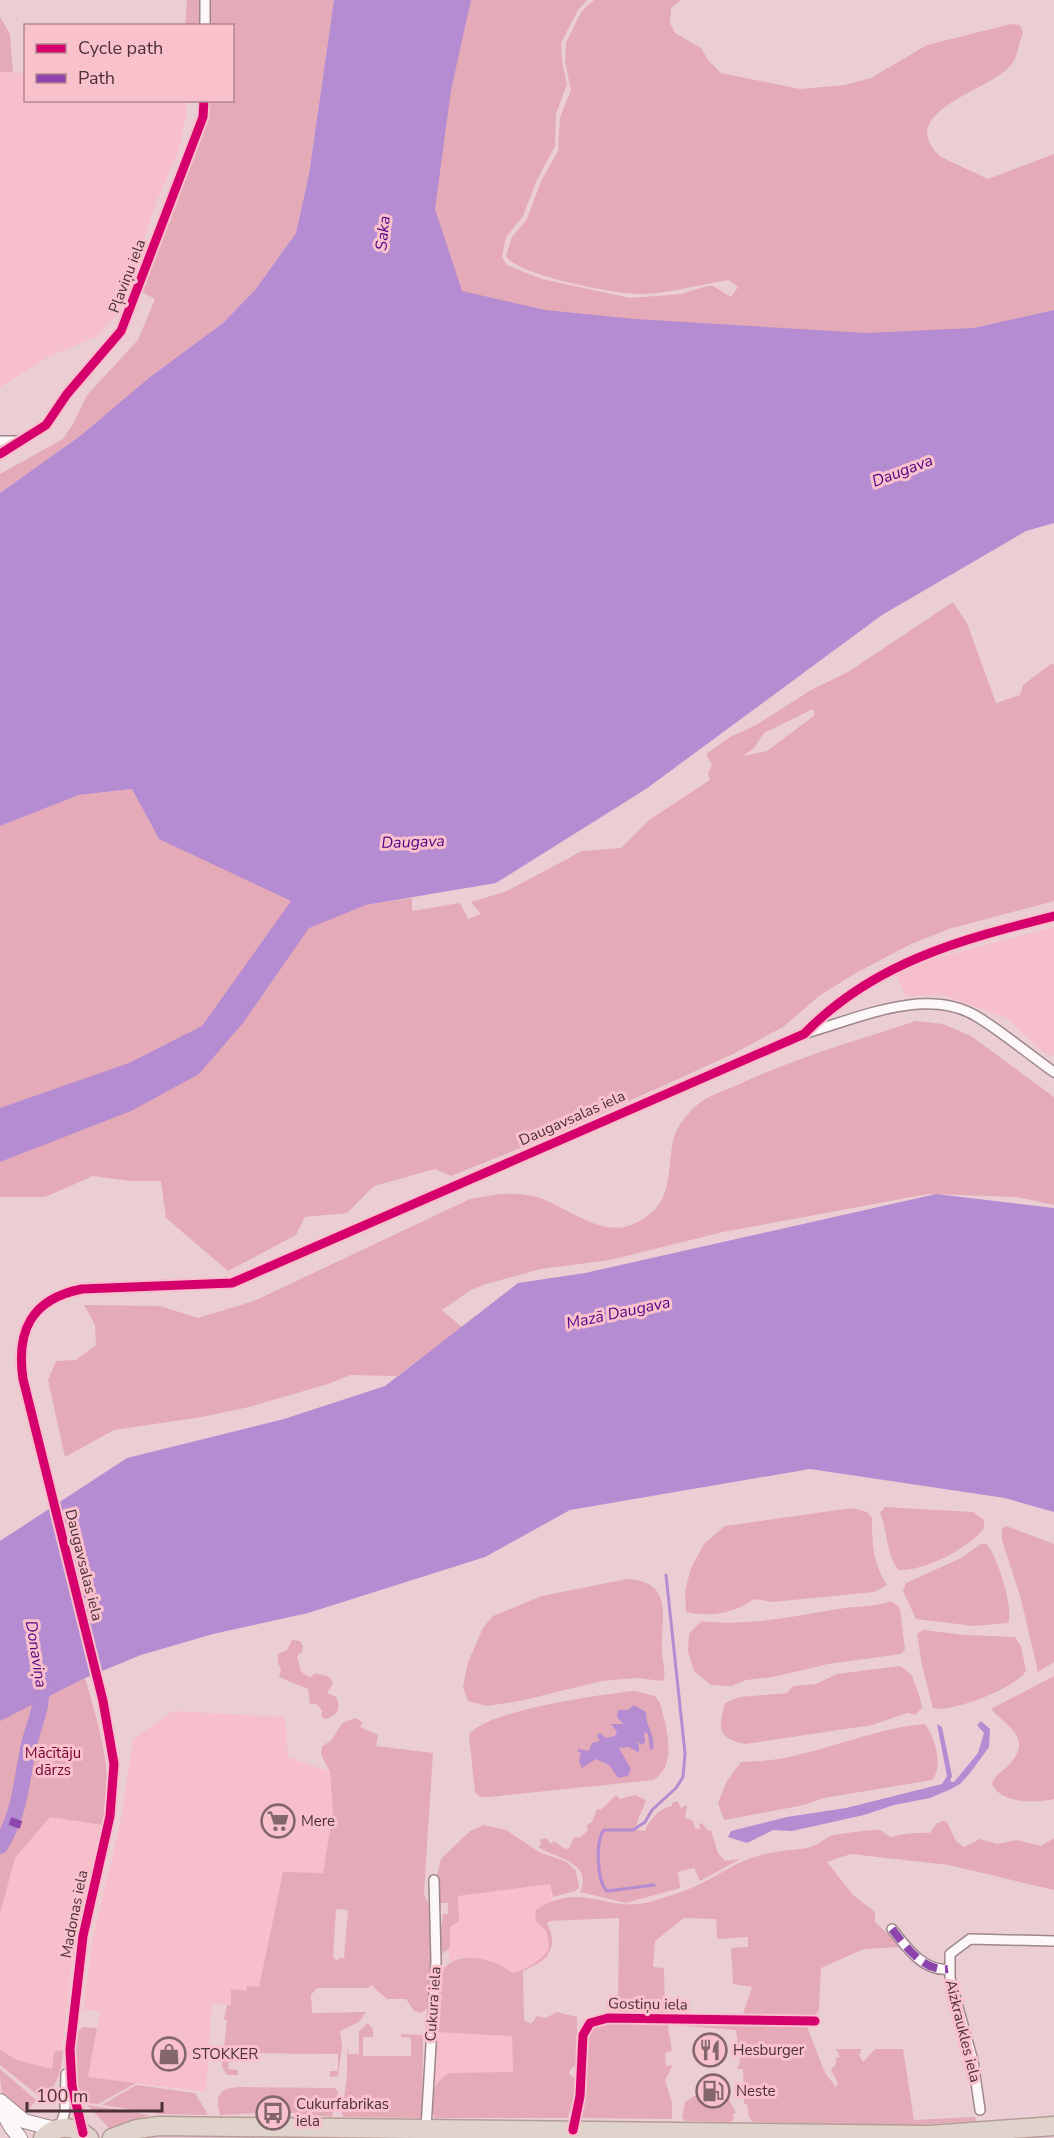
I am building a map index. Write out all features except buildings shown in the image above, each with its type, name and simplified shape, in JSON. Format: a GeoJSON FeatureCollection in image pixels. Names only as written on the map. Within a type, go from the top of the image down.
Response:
{"type":"FeatureCollection","features":[{"type":"Feature","properties":{"kind":"highway"},"geometry":{"type":"LineString","coordinates":[[112,2138],[145,2127],[174,2126],[344,2132],[426,2128],[448,2133],[573,2130],[929,2136],[1054,2126]]}},
{"type":"Feature","properties":{"kind":"highway"},"geometry":{"type":"LineString","coordinates":[[136,2138],[174,2126]]}},
{"type":"Feature","properties":{"kind":"highway"},"geometry":{"type":"LineString","coordinates":[[53,2132],[75,2129],[88,2137]]}},
{"type":"Feature","properties":{"kind":"main road"},"geometry":{"type":"LineString","coordinates":[[0,2102],[24,2121],[53,2132]]}},
{"type":"Feature","properties":{"kind":"main road"},"geometry":{"type":"LineString","coordinates":[[0,2107],[20,2138]]}},
{"type":"Feature","properties":{"kind":"street"},"geometry":{"type":"LineString","coordinates":[[205,0],[205,24]]}},
{"type":"Feature","properties":{"kind":"street","name":"Pļaviņu iela"},"geometry":{"type":"LineString","coordinates":[[0,454],[46,425],[68,394],[121,331],[203,117],[204,102]]}},
{"type":"Feature","properties":{"kind":"street"},"geometry":{"type":"LineString","coordinates":[[0,441],[20,441]]}},
{"type":"Feature","properties":{"kind":"street","name":"Daugavsalas iela"},"geometry":{"type":"LineString","coordinates":[[804,1034],[851,993],[915,957],[941,947],[1054,916]]}},
{"type":"Feature","properties":{"kind":"street","name":"Daugavsalas iela"},"geometry":{"type":"LineString","coordinates":[[103,1701],[22,1372],[21,1337],[25,1327],[40,1310],[68,1292],[82,1289],[232,1283],[804,1034],[900,1007],[939,1004],[975,1015],[1054,1072]]}},
{"type":"Feature","properties":{"kind":"street","name":"Madonas iela"},"geometry":{"type":"LineString","coordinates":[[53,2132],[65,2111],[65,2085],[82,1936],[110,1816],[113,1753],[103,1701]]}},
{"type":"Feature","properties":{"kind":"street","name":"Cukura iela"},"geometry":{"type":"LineString","coordinates":[[426,2128],[436,1961],[434,1880]]}},
{"type":"Feature","properties":{"kind":"street"},"geometry":{"type":"LineString","coordinates":[[892,1929],[920,1959],[935,1969],[948,1969]]}},
{"type":"Feature","properties":{"kind":"street","name":"Aizkraukles iela"},"geometry":{"type":"LineString","coordinates":[[980,2110],[974,2061],[948,1969],[950,1954],[970,1939],[1054,1941]]}},
{"type":"Feature","properties":{"kind":"street","name":"Gostiņu iela"},"geometry":{"type":"LineString","coordinates":[[573,2130],[580,2096],[583,2035],[595,2020],[608,2018],[815,2021]]}},
{"type":"Feature","properties":{"kind":"street","name":"Madonas iela"},"geometry":{"type":"LineString","coordinates":[[69,2060],[74,2095],[88,2137]]}},
{"type":"Feature","properties":{"kind":"shaded area"},"geometry":{"type":"Polygon","coordinates":[[[0,72],[24,73],[24,102],[186,102],[186,117],[179,150],[157,201],[118,314],[96,337],[50,356],[0,387],[0,72]]]}},
{"type":"Feature","properties":{"kind":"shaded area"},"geometry":{"type":"Polygon","coordinates":[[[1054,927],[1054,1056],[1043,1052],[1007,1018],[943,995],[906,996],[895,973],[933,959],[1054,927]]]}},
{"type":"Feature","properties":{"kind":"shaded area"},"geometry":{"type":"Polygon","coordinates":[[[173,1711],[285,1717],[288,1757],[330,1772],[333,1811],[323,1874],[278,1897],[259,1987],[246,1991],[231,2006],[212,2003],[206,2092],[88,2077],[100,2011],[83,2010],[93,1937],[121,1819],[133,1739],[173,1711]]]}},
{"type":"Feature","properties":{"kind":"shaded area"},"geometry":{"type":"Polygon","coordinates":[[[50,1817],[103,1825],[72,1964],[59,2075],[0,2055],[0,1914],[15,1858],[50,1817]]]}},
{"type":"Feature","properties":{"kind":"shaded area"},"geometry":{"type":"Polygon","coordinates":[[[551,1884],[553,1921],[547,1923],[553,1940],[547,1957],[539,1964],[513,1973],[504,1966],[459,1957],[449,1961],[450,1927],[459,1921],[458,1896],[551,1884]]]}},
{"type":"Feature","properties":{"kind":"shaded area"},"geometry":{"type":"Polygon","coordinates":[[[435,2032],[512,2036],[513,2072],[450,2073],[434,2087],[435,2032]]]}},
{"type":"Feature","properties":{"kind":"green space"},"geometry":{"type":"Polygon","coordinates":[[[187,0],[201,0],[201,24],[185,24],[187,0]]]}},
{"type":"Feature","properties":{"kind":"green space"},"geometry":{"type":"Polygon","coordinates":[[[209,0],[334,0],[309,174],[296,233],[255,290],[223,323],[150,377],[80,436],[0,493],[0,474],[63,439],[87,395],[138,340],[155,299],[142,292],[186,177],[206,102],[234,102],[234,24],[209,24],[209,0]]]}},
{"type":"Feature","properties":{"kind":"green space"},"geometry":{"type":"Polygon","coordinates":[[[382,0],[587,0],[578,10],[561,43],[567,84],[556,114],[555,146],[536,182],[523,216],[506,237],[502,257],[507,265],[542,279],[630,298],[681,294],[707,286],[713,286],[731,297],[738,287],[729,280],[657,293],[616,292],[530,271],[506,256],[512,237],[527,219],[541,181],[558,151],[560,117],[571,90],[565,62],[566,43],[581,12],[594,0],[681,0],[671,8],[670,23],[675,33],[701,48],[708,60],[721,73],[800,89],[845,85],[871,78],[927,45],[1011,24],[1020,25],[1023,33],[1011,65],[996,77],[948,105],[935,116],[928,128],[929,142],[941,157],[988,179],[1054,154],[1054,310],[975,328],[316,380],[382,0]]]}},
{"type":"Feature","properties":{"kind":"green space"},"geometry":{"type":"Polygon","coordinates":[[[0,17],[10,34],[13,72],[0,72],[0,17]]]}},
{"type":"Feature","properties":{"kind":"green space"},"geometry":{"type":"Polygon","coordinates":[[[953,602],[967,623],[996,703],[1020,695],[1023,685],[1052,663],[1054,666],[1054,901],[949,929],[911,944],[856,973],[819,996],[783,1027],[731,1055],[563,1131],[451,1176],[435,1169],[374,1186],[347,1213],[305,1217],[296,1235],[228,1271],[166,1218],[161,1181],[130,1181],[93,1176],[45,1197],[0,1197],[0,826],[79,795],[132,789],[159,839],[351,911],[366,905],[412,898],[412,911],[460,903],[468,919],[481,914],[471,902],[507,891],[582,851],[621,848],[649,820],[710,780],[708,773],[712,765],[706,754],[730,737],[756,725],[811,690],[848,672],[953,602]],[[813,709],[764,733],[754,748],[743,756],[767,751],[815,715],[813,709]]]}},
{"type":"Feature","properties":{"kind":"green space"},"geometry":{"type":"Polygon","coordinates":[[[916,1021],[943,1024],[971,1036],[1054,1097],[1054,1205],[1017,1197],[928,1194],[723,1232],[610,1260],[541,1269],[471,1290],[442,1310],[462,1327],[397,1376],[350,1375],[328,1384],[249,1407],[202,1417],[114,1430],[65,1457],[48,1380],[56,1361],[76,1360],[96,1345],[95,1325],[84,1305],[160,1306],[198,1318],[254,1301],[470,1199],[493,1195],[533,1196],[606,1227],[619,1228],[631,1225],[645,1218],[662,1200],[666,1189],[674,1136],[686,1116],[702,1101],[801,1059],[916,1021]]]}},
{"type":"Feature","properties":{"kind":"green space"},"geometry":{"type":"Polygon","coordinates":[[[885,1507],[973,1512],[984,1520],[984,1528],[969,1543],[946,1557],[921,1567],[899,1570],[892,1558],[880,1513],[885,1507]]]}},
{"type":"Feature","properties":{"kind":"green space"},"geometry":{"type":"Polygon","coordinates":[[[852,1508],[867,1512],[872,1518],[874,1553],[887,1585],[874,1592],[773,1602],[754,1599],[738,1608],[722,1613],[686,1612],[685,1591],[691,1568],[704,1544],[725,1526],[852,1508]]]}},
{"type":"Feature","properties":{"kind":"green space"},"geometry":{"type":"Polygon","coordinates":[[[1006,1526],[1054,1544],[1054,1662],[1038,1672],[1021,1599],[1002,1540],[1002,1528],[1006,1526]]]}},
{"type":"Feature","properties":{"kind":"green space"},"geometry":{"type":"Polygon","coordinates":[[[981,1544],[986,1544],[990,1549],[999,1569],[1009,1607],[1008,1623],[974,1626],[916,1619],[903,1591],[906,1583],[961,1558],[981,1544]]]}},
{"type":"Feature","properties":{"kind":"green space"},"geometry":{"type":"Polygon","coordinates":[[[627,1579],[653,1587],[659,1595],[663,1615],[662,1653],[665,1674],[663,1681],[636,1678],[602,1681],[520,1701],[487,1706],[468,1701],[463,1687],[468,1662],[483,1628],[493,1616],[542,1596],[627,1579]]]}},
{"type":"Feature","properties":{"kind":"green space"},"geometry":{"type":"Polygon","coordinates":[[[891,1601],[900,1608],[905,1649],[901,1654],[828,1664],[773,1677],[746,1680],[732,1686],[711,1685],[694,1671],[688,1651],[689,1634],[701,1621],[755,1621],[891,1601]]]}},
{"type":"Feature","properties":{"kind":"green space"},"geometry":{"type":"Polygon","coordinates":[[[923,1630],[1015,1637],[1021,1646],[1026,1671],[998,1691],[968,1703],[942,1709],[933,1708],[917,1634],[923,1630]]]}},
{"type":"Feature","properties":{"kind":"green space"},"geometry":{"type":"Polygon","coordinates":[[[292,1640],[300,1641],[303,1646],[302,1652],[297,1656],[302,1672],[311,1677],[315,1673],[326,1676],[333,1683],[327,1693],[336,1697],[338,1701],[337,1711],[333,1716],[325,1719],[321,1716],[322,1711],[317,1704],[310,1704],[308,1689],[279,1677],[281,1669],[278,1664],[278,1654],[287,1650],[292,1640]]]}},
{"type":"Feature","properties":{"kind":"green space","name":"Mācītāju dārzs"},"geometry":{"type":"Polygon","coordinates":[[[0,1653],[48,1670],[85,1678],[104,1751],[107,1787],[103,1825],[50,1817],[15,1858],[0,1914],[0,1653]]]}},
{"type":"Feature","properties":{"kind":"green space"},"geometry":{"type":"Polygon","coordinates":[[[900,1666],[912,1675],[919,1696],[922,1708],[915,1715],[907,1713],[872,1725],[745,1744],[729,1739],[722,1731],[721,1719],[725,1703],[740,1697],[787,1693],[793,1686],[816,1684],[837,1674],[900,1666]]]}},
{"type":"Feature","properties":{"kind":"green space"},"geometry":{"type":"Polygon","coordinates":[[[1054,1676],[1054,1799],[1029,1801],[1011,1799],[997,1791],[992,1784],[1015,1757],[1019,1741],[1011,1728],[991,1709],[1054,1676]]]}},
{"type":"Feature","properties":{"kind":"green space"},"geometry":{"type":"Polygon","coordinates":[[[635,1691],[655,1696],[660,1703],[665,1722],[668,1744],[666,1765],[661,1774],[653,1780],[489,1797],[480,1797],[475,1792],[469,1736],[477,1727],[495,1719],[545,1705],[635,1691]]]}},
{"type":"Feature","properties":{"kind":"green space"},"geometry":{"type":"Polygon","coordinates":[[[356,1718],[363,1723],[360,1727],[378,1735],[376,1746],[433,1753],[424,1892],[431,1910],[434,1937],[427,2009],[421,2013],[414,2011],[406,1999],[387,1999],[371,1985],[368,1988],[317,1988],[311,1995],[312,2013],[366,2012],[359,2022],[340,2031],[342,2047],[338,2076],[330,2077],[330,2071],[338,2071],[338,2054],[229,2053],[228,2069],[238,2070],[238,2075],[227,2075],[222,2067],[227,2020],[224,2019],[227,2005],[231,2005],[231,1989],[246,1991],[247,1986],[259,1987],[283,1872],[323,1873],[333,1811],[330,1772],[321,1754],[322,1746],[331,1741],[342,1723],[356,1718]],[[336,1909],[333,1957],[338,1961],[339,1958],[344,1958],[348,1910],[336,1909]]]}},
{"type":"Feature","properties":{"kind":"green space"},"geometry":{"type":"Polygon","coordinates":[[[925,1724],[932,1737],[938,1760],[936,1774],[932,1780],[824,1798],[804,1805],[724,1820],[718,1803],[727,1781],[741,1762],[784,1758],[872,1734],[925,1724]]]}},
{"type":"Feature","properties":{"kind":"green space"},"geometry":{"type":"Polygon","coordinates":[[[616,1795],[620,1799],[635,1795],[646,1800],[636,1827],[631,1829],[645,1831],[656,1815],[672,1806],[672,1803],[677,1801],[681,1808],[687,1805],[685,1817],[693,1821],[695,1828],[700,1829],[699,1824],[702,1823],[708,1831],[711,1830],[718,1853],[725,1861],[740,1859],[700,1881],[694,1868],[678,1872],[680,1888],[626,1903],[580,1892],[583,1882],[582,1874],[577,1867],[538,1847],[541,1845],[540,1840],[546,1838],[551,1844],[554,1841],[565,1849],[569,1848],[574,1838],[581,1837],[588,1830],[587,1825],[592,1822],[597,1809],[601,1810],[616,1795]]]}},
{"type":"Feature","properties":{"kind":"green space"},"geometry":{"type":"Polygon","coordinates":[[[942,1821],[947,1822],[956,1841],[964,1847],[980,1839],[997,1844],[1017,1840],[1041,1846],[1054,1838],[1054,1890],[949,1865],[851,1854],[827,1862],[853,1895],[875,1912],[875,1922],[902,1947],[864,1949],[821,1968],[819,2010],[814,2018],[712,2016],[711,2014],[743,2014],[752,1987],[733,1984],[731,1948],[748,1947],[748,1937],[717,1939],[716,1919],[684,1918],[655,1941],[653,1967],[664,1968],[665,2013],[618,2013],[619,1918],[549,1921],[547,1923],[552,1940],[548,1953],[544,1959],[523,1971],[524,2020],[531,2024],[537,2016],[546,2018],[557,2012],[577,2017],[577,2068],[572,2067],[569,2073],[573,2077],[576,2075],[576,2091],[568,2118],[435,2118],[432,2105],[433,2092],[444,2076],[450,2073],[513,2072],[512,2036],[435,2032],[436,1994],[442,1972],[449,1964],[459,1959],[484,1960],[500,1965],[513,1973],[533,1964],[543,1957],[549,1948],[547,1932],[535,1920],[536,1910],[552,1901],[567,1897],[622,1904],[653,1901],[703,1883],[742,1862],[763,1854],[807,1848],[831,1836],[871,1830],[880,1830],[891,1837],[930,1833],[936,1824],[942,1821]]]}},
{"type":"Feature","properties":{"kind":"green space"},"geometry":{"type":"Polygon","coordinates":[[[484,1825],[506,1830],[539,1852],[567,1862],[576,1871],[579,1888],[553,1897],[550,1884],[458,1896],[459,1921],[450,1927],[450,1948],[442,1954],[437,1932],[442,1925],[443,1914],[448,1914],[448,1903],[437,1903],[436,1879],[441,1859],[470,1831],[484,1825]]]}},
{"type":"Feature","properties":{"kind":"green space"},"geometry":{"type":"Polygon","coordinates":[[[607,2021],[675,2023],[668,2026],[672,2051],[665,2053],[666,2066],[673,2065],[665,2080],[672,2102],[672,2119],[580,2118],[587,2037],[597,2025],[607,2021]]]}},
{"type":"Feature","properties":{"kind":"green space"},"geometry":{"type":"Polygon","coordinates":[[[685,2022],[806,2024],[825,2073],[836,2087],[838,2083],[831,2070],[836,2064],[836,2058],[840,2057],[836,2049],[862,2049],[859,2055],[863,2062],[875,2049],[903,2049],[914,2120],[975,2117],[976,2121],[915,2125],[753,2122],[749,2117],[747,2104],[744,2104],[743,2069],[737,2069],[740,2063],[736,2030],[686,2026],[685,2022]]]}},
{"type":"Feature","properties":{"kind":"green space"},"geometry":{"type":"Polygon","coordinates":[[[368,2023],[373,2029],[373,2037],[363,2037],[363,2056],[411,2056],[411,2038],[401,2037],[401,2034],[423,2035],[422,2118],[344,2117],[342,2114],[347,2076],[347,2046],[348,2054],[359,2054],[359,2031],[368,2023]]]}},
{"type":"Feature","properties":{"kind":"green space"},"geometry":{"type":"Polygon","coordinates":[[[83,2027],[97,2028],[88,2077],[136,2083],[98,2104],[78,2102],[73,2074],[77,2032],[83,2027]]]}},
{"type":"Feature","properties":{"kind":"green space"},"geometry":{"type":"Polygon","coordinates":[[[0,2050],[17,2060],[52,2069],[54,2052],[63,2050],[62,2064],[55,2084],[39,2096],[0,2065],[0,2050]]]}},
{"type":"Feature","properties":{"kind":"green space"},"geometry":{"type":"Polygon","coordinates":[[[0,2069],[36,2100],[24,2117],[4,2097],[0,2069]]]}},
{"type":"Feature","properties":{"kind":"green space"},"geometry":{"type":"Polygon","coordinates":[[[136,2085],[195,2093],[208,2115],[161,2114],[102,2105],[136,2085]]]}},
{"type":"Feature","properties":{"kind":"green space"},"geometry":{"type":"Polygon","coordinates":[[[240,2087],[335,2088],[338,2092],[332,2117],[282,2112],[220,2115],[218,2097],[220,2094],[228,2089],[240,2087]]]}},
{"type":"Feature","properties":{"kind":"green space"},"geometry":{"type":"Polygon","coordinates":[[[694,2096],[729,2099],[736,2113],[733,2114],[734,2119],[730,2122],[686,2121],[682,2118],[685,2102],[694,2096]]]}},
{"type":"Feature","properties":{"kind":"green space"},"geometry":{"type":"Polygon","coordinates":[[[87,2105],[150,2115],[109,2128],[87,2105]]]}},
{"type":"Feature","properties":{"kind":"water"},"geometry":{"type":"Polygon","coordinates":[[[334,0],[471,0],[451,90],[435,209],[462,291],[545,310],[635,319],[866,333],[974,328],[1054,310],[1054,523],[1026,531],[882,615],[646,789],[496,883],[366,905],[309,928],[243,1023],[199,1074],[131,1111],[0,1162],[0,1108],[129,1063],[202,1026],[291,901],[159,839],[132,789],[79,795],[0,826],[0,493],[80,436],[150,377],[223,323],[255,290],[296,233],[309,174],[334,0]]]}},
{"type":"Feature","properties":{"kind":"water","name":"Mazā Daugava"},"geometry":{"type":"Polygon","coordinates":[[[936,1194],[1054,1208],[1054,1512],[1005,1498],[810,1469],[570,1510],[485,1557],[308,1613],[213,1634],[141,1655],[85,1678],[0,1721],[0,1541],[127,1458],[284,1419],[385,1386],[518,1283],[585,1273],[936,1194]]]}},
{"type":"Feature","properties":{"kind":"water"},"geometry":{"type":"Polygon","coordinates":[[[634,1705],[646,1712],[654,1744],[653,1749],[650,1750],[648,1734],[644,1732],[645,1742],[642,1745],[634,1740],[639,1745],[639,1753],[629,1747],[619,1748],[631,1769],[628,1776],[618,1778],[609,1765],[596,1759],[582,1768],[579,1761],[581,1753],[578,1749],[589,1751],[592,1743],[600,1741],[597,1735],[600,1733],[606,1738],[615,1736],[617,1732],[611,1724],[623,1724],[617,1717],[618,1710],[628,1710],[634,1705]]]}},
{"type":"Feature","properties":{"kind":"water"},"geometry":{"type":"Polygon","coordinates":[[[981,1721],[990,1729],[989,1747],[970,1773],[960,1784],[951,1789],[930,1798],[894,1805],[864,1815],[792,1831],[773,1830],[747,1843],[728,1837],[731,1831],[787,1817],[846,1808],[942,1784],[947,1776],[937,1724],[942,1727],[952,1776],[950,1781],[954,1782],[978,1753],[984,1733],[977,1725],[981,1721]]]}},
{"type":"Feature","properties":{"kind":"waterway"},"geometry":{"type":"LineString","coordinates":[[654,1885],[607,1891],[601,1880],[598,1852],[604,1830],[633,1830],[645,1822],[652,1810],[676,1788],[683,1777],[685,1753],[666,1575]]}},
{"type":"Feature","properties":{"kind":"waterway","name":"Donaviņa"},"geometry":{"type":"LineString","coordinates":[[0,1846],[12,1822],[19,1799],[28,1749],[40,1706],[40,1677]]}},
{"type":"Feature","properties":{"kind":"marked path"},"geometry":{"type":"LineString","coordinates":[[10,1821],[21,1825]]}},
{"type":"Feature","properties":{"kind":"marked path"},"geometry":{"type":"LineString","coordinates":[[892,1929],[916,1957],[931,1967],[948,1969]]}},
{"type":"Feature","properties":{"kind":"cycle path"},"geometry":{"type":"LineString","coordinates":[[0,454],[46,425],[67,394],[121,331],[203,117],[204,102]]}},
{"type":"Feature","properties":{"kind":"cycle path"},"geometry":{"type":"LineString","coordinates":[[83,2133],[72,2086],[70,2049],[83,1936],[110,1816],[114,1764],[103,1701],[23,1379],[21,1362],[25,1332],[39,1309],[65,1294],[82,1289],[232,1283],[804,1034],[831,1009],[859,989],[889,971],[920,957],[985,934],[1054,916]]}},
{"type":"Feature","properties":{"kind":"cycle path"},"geometry":{"type":"LineString","coordinates":[[573,2130],[580,2096],[583,2035],[590,2023],[608,2018],[815,2021]]}},
{"type":"Feature","properties":{"kind":"place","name":"Mere"},"geometry":{"type":"Point","coordinates":[278,1821]}},
{"type":"Feature","properties":{"kind":"place","name":"Hesburger"},"geometry":{"type":"Point","coordinates":[710,2050]}},
{"type":"Feature","properties":{"kind":"place","name":"STOKKER"},"geometry":{"type":"Point","coordinates":[169,2054]}},
{"type":"Feature","properties":{"kind":"place","name":"Neste"},"geometry":{"type":"Point","coordinates":[713,2091]}},
{"type":"Feature","properties":{"kind":"place","name":"Cukurfabrikas iela"},"geometry":{"type":"Point","coordinates":[273,2113]}},
{"type":"Feature","properties":{"kind":"water label","name":"Saka"},"geometry":{"type":"Point","coordinates":[382,233]}},
{"type":"Feature","properties":{"kind":"water label","name":"Daugava"},"geometry":{"type":"Point","coordinates":[902,470]}},
{"type":"Feature","properties":{"kind":"water label","name":"Daugava"},"geometry":{"type":"Point","coordinates":[413,841]}}]}
